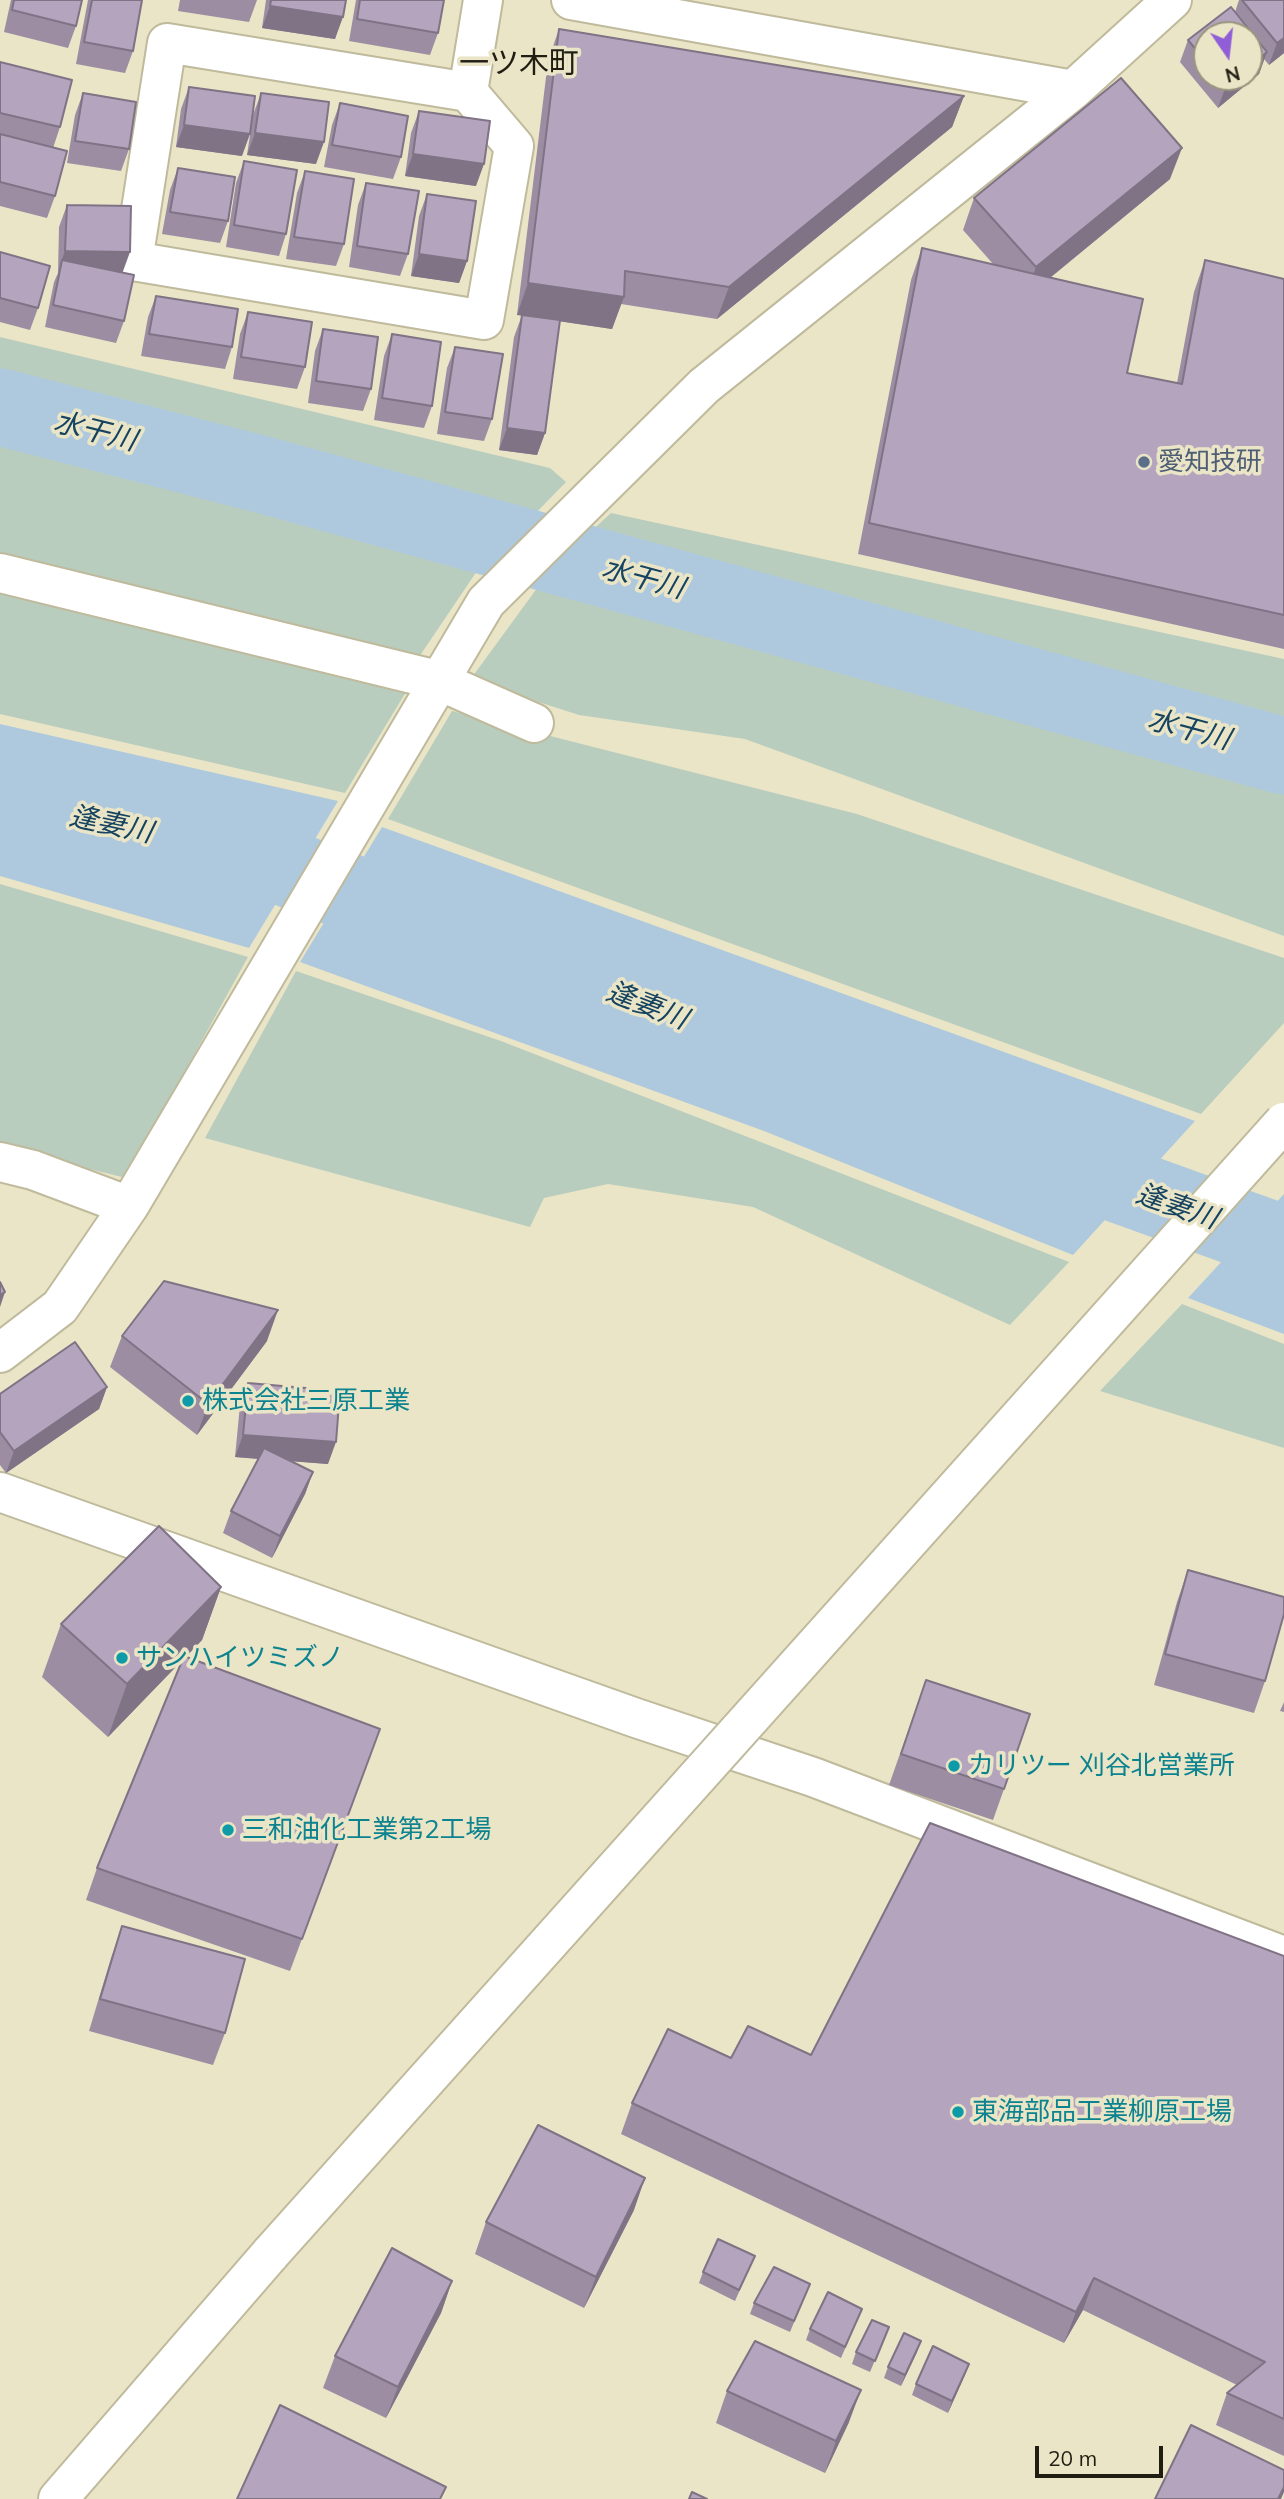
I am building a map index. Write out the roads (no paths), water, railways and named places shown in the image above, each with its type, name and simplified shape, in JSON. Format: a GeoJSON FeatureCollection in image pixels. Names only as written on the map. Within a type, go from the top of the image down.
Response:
{"type":"FeatureCollection","features":[{"type":"Feature","properties":{"kind":"street"},"geometry":{"type":"LineString","coordinates":[[468,92],[484,0]]}},
{"type":"Feature","properties":{"kind":"street"},"geometry":{"type":"LineString","coordinates":[[570,0],[1073,90]]}},
{"type":"Feature","properties":{"kind":"street"},"geometry":{"type":"LineString","coordinates":[[0,1353],[60,1307],[129,1206],[437,680],[486,602],[704,386],[1073,90],[1172,0]]}},
{"type":"Feature","properties":{"kind":"street"},"geometry":{"type":"LineString","coordinates":[[167,43],[468,92],[514,146],[484,320],[133,261],[167,43]]}},
{"type":"Feature","properties":{"kind":"street"},"geometry":{"type":"LineString","coordinates":[[0,573],[437,680],[534,723]]}},
{"type":"Feature","properties":{"kind":"street"},"geometry":{"type":"LineString","coordinates":[[58,2499],[271,2253],[1284,1122]]}},
{"type":"Feature","properties":{"kind":"street"},"geometry":{"type":"LineString","coordinates":[[0,1162],[33,1170],[129,1206]]}},
{"type":"Feature","properties":{"kind":"street"},"geometry":{"type":"LineString","coordinates":[[0,1492],[636,1718],[813,1777],[1284,1956]]}},
{"type":"Feature","properties":{"kind":"water"},"geometry":{"type":"Polygon","coordinates":[[[0,724],[338,801],[249,948],[0,876],[0,724]]]}},
{"type":"Feature","properties":{"kind":"water"},"geometry":{"type":"Polygon","coordinates":[[[382,827],[1195,1121],[1073,1255],[764,1131],[300,962],[382,827]]]}},
{"type":"Feature","properties":{"kind":"water"},"geometry":{"type":"Polygon","coordinates":[[[1284,1194],[1284,1334],[1188,1298],[1284,1194]]]}},
{"type":"Feature","properties":{"kind":"waterway","name":"水干川"},"geometry":{"type":"LineString","coordinates":[[0,407],[260,474],[1284,756]]}},
{"type":"Feature","properties":{"kind":"waterway","name":"逢妻川"},"geometry":{"type":"LineString","coordinates":[[0,800],[258,857],[442,928]]}},
{"type":"Feature","properties":{"kind":"waterway","name":"逢妻川"},"geometry":{"type":"LineString","coordinates":[[1032,1153],[1284,1244]]}},
{"type":"Feature","properties":{"kind":"place","name":"愛知技研"},"geometry":{"type":"Point","coordinates":[1144,462]}},
{"type":"Feature","properties":{"kind":"place","name":"株式会社三原工業"},"geometry":{"type":"Point","coordinates":[188,1401]}},
{"type":"Feature","properties":{"kind":"place","name":"サンハイツミズノ"},"geometry":{"type":"Point","coordinates":[122,1658]}},
{"type":"Feature","properties":{"kind":"place","name":"カリツー 刈谷北営業所"},"geometry":{"type":"Point","coordinates":[954,1766]}},
{"type":"Feature","properties":{"kind":"place","name":"三和油化工業第2工場"},"geometry":{"type":"Point","coordinates":[228,1830]}},
{"type":"Feature","properties":{"kind":"place","name":"東海部品工業柳原工場"},"geometry":{"type":"Point","coordinates":[958,2112]}},
{"type":"Feature","properties":{"kind":"district","name":"一ツ木町"},"geometry":{"type":"Point","coordinates":[519,64]}}]}
